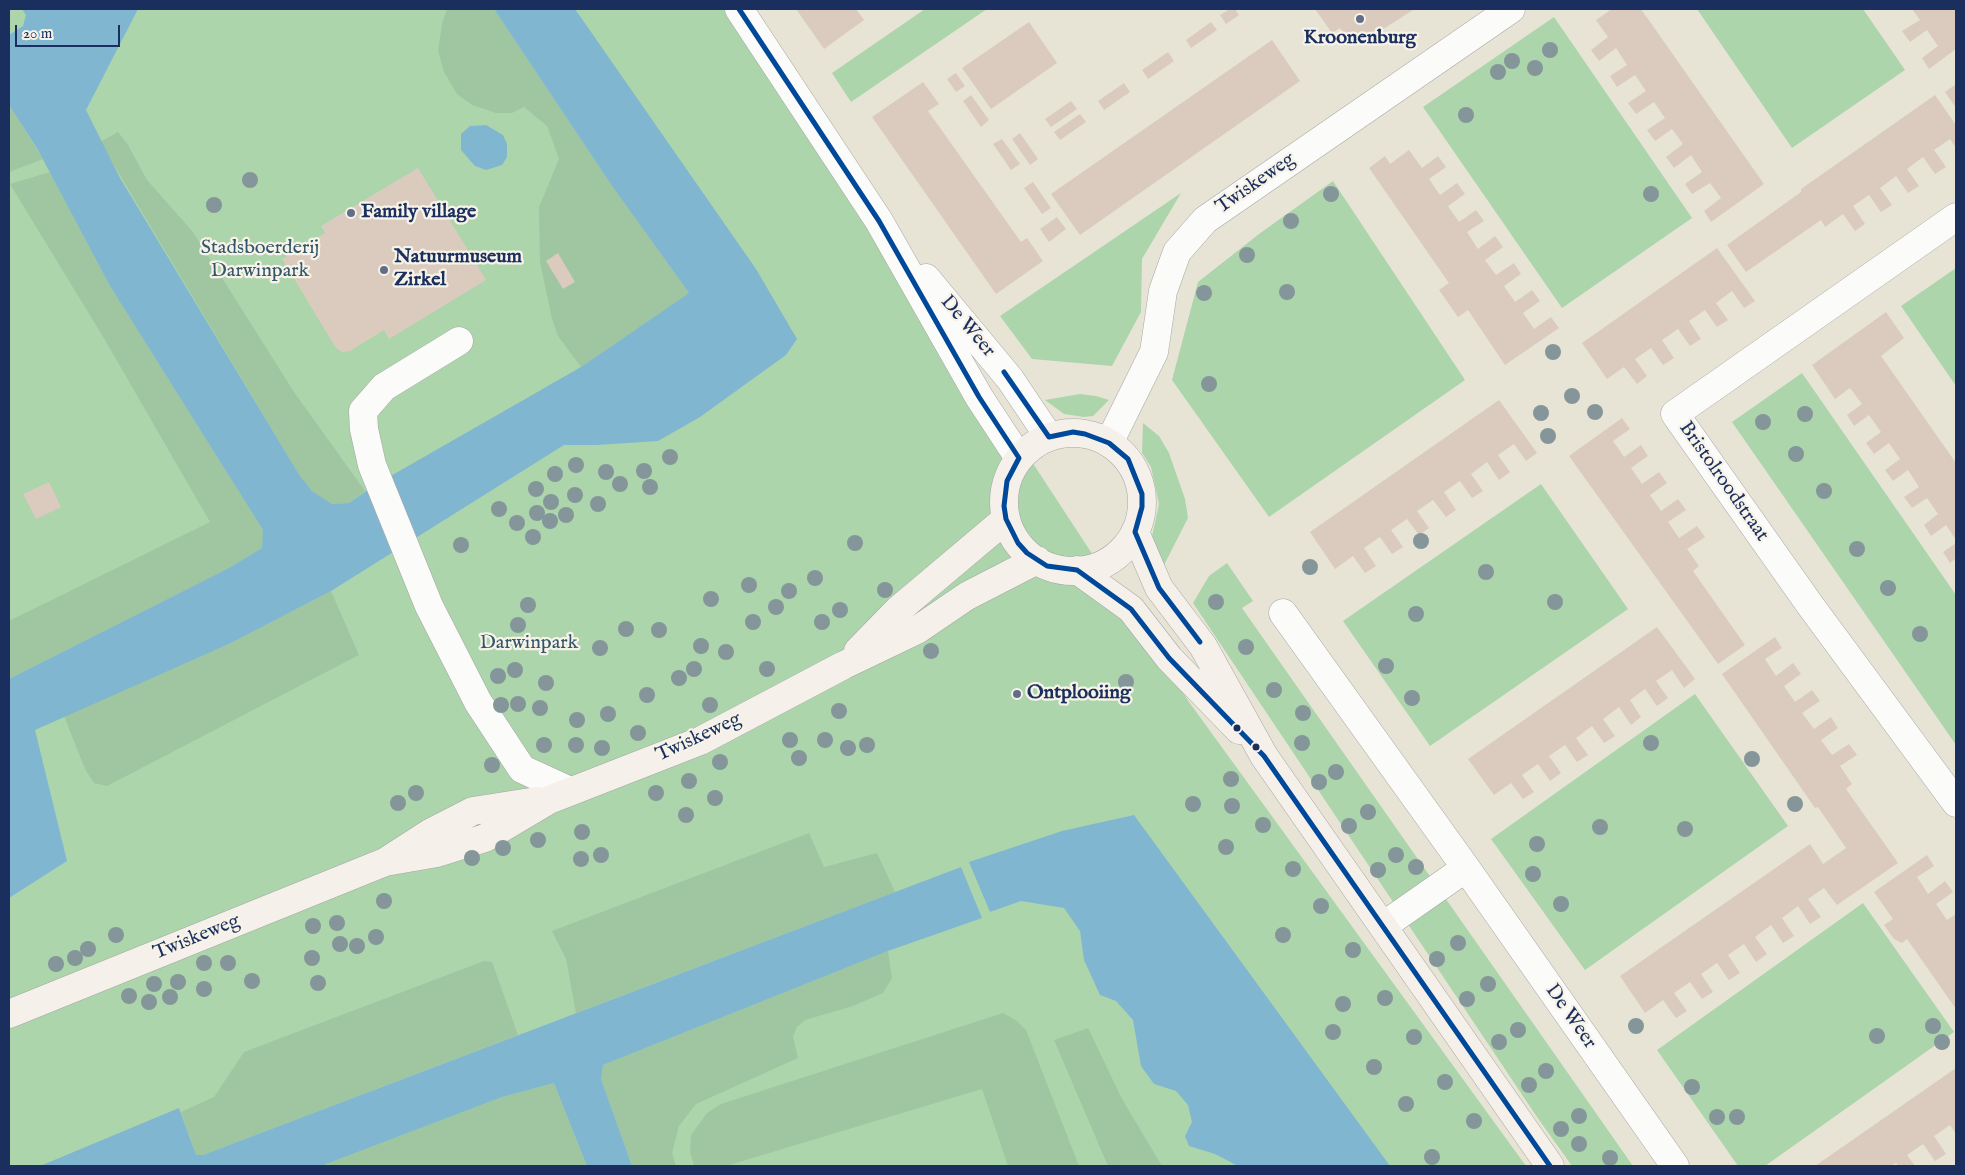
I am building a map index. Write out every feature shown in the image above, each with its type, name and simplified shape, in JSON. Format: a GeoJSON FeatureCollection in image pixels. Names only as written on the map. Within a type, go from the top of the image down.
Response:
{"type":"FeatureCollection","features":[{"type":"Feature","properties":{"kind":"main road"},"geometry":{"type":"LineString","coordinates":[[1079,433],[1109,442],[1128,459],[1139,482],[1142,507],[1135,532],[1121,551],[1112,559],[1089,569],[1056,568],[1038,560],[1018,543],[1006,520],[1004,493],[1007,481],[1019,458],[1028,449],[1049,437],[1060,434],[1079,433]]}},
{"type":"Feature","properties":{"kind":"main road","name":"Twiskeweg"},"geometry":{"type":"LineString","coordinates":[[844,665],[898,610],[1006,520]]}},
{"type":"Feature","properties":{"kind":"main road"},"geometry":{"type":"LineString","coordinates":[[1135,532],[1158,588],[1203,646],[1264,756],[1550,1166]]}},
{"type":"Feature","properties":{"kind":"main road","name":"Twiskeweg"},"geometry":{"type":"LineString","coordinates":[[9,1014],[386,862],[437,853],[484,838],[559,795],[700,740],[844,665],[917,630],[967,596],[1038,560]]}},
{"type":"Feature","properties":{"kind":"main road"},"geometry":{"type":"LineString","coordinates":[[1077,570],[1131,609],[1169,658],[1264,756]]}},
{"type":"Feature","properties":{"kind":"street","name":"De Weer"},"geometry":{"type":"LineString","coordinates":[[739,9],[879,221],[979,397],[1019,458]]}},
{"type":"Feature","properties":{"kind":"street","name":"Twiskeweg"},"geometry":{"type":"LineString","coordinates":[[1109,442],[1154,352],[1163,291],[1177,252],[1205,220],[1511,9]]}},
{"type":"Feature","properties":{"kind":"street","name":"Bristolroodstraat"},"geometry":{"type":"LineString","coordinates":[[1956,217],[1675,414],[1816,613],[1956,803]]}},
{"type":"Feature","properties":{"kind":"street","name":"De Weer"},"geometry":{"type":"LineString","coordinates":[[879,221],[1010,379],[1049,437]]}},
{"type":"Feature","properties":{"kind":"street"},"geometry":{"type":"LineString","coordinates":[[459,341],[384,387],[363,410],[364,429],[372,465],[429,606],[478,702],[522,769],[559,795]]}},
{"type":"Feature","properties":{"kind":"street","name":"De Weer"},"geometry":{"type":"LineString","coordinates":[[1283,613],[1466,868],[1675,1166]]}},
{"type":"Feature","properties":{"kind":"street"},"geometry":{"type":"LineString","coordinates":[[1383,926],[1466,868]]}},
{"type":"Feature","properties":{"kind":"green space","name":"Darwinpark"},"geometry":{"type":"Polygon","coordinates":[[[9,9],[729,9],[813,127],[1189,702],[1526,1166],[9,1166],[9,9]]]}},
{"type":"Feature","properties":{"kind":"green space"},"geometry":{"type":"Polygon","coordinates":[[[447,9],[494,9],[610,183],[689,293],[581,367],[558,336],[552,319],[540,262],[539,207],[559,159],[547,126],[524,107],[512,113],[496,113],[472,105],[457,94],[444,72],[438,51],[442,24],[447,9]]]}},
{"type":"Feature","properties":{"kind":"green space"},"geometry":{"type":"Polygon","coordinates":[[[925,9],[987,9],[851,102],[832,73],[925,9]]]}},
{"type":"Feature","properties":{"kind":"green space"},"geometry":{"type":"Polygon","coordinates":[[[1697,9],[1863,9],[1905,70],[1792,148],[1697,9]]]}},
{"type":"Feature","properties":{"kind":"green space"},"geometry":{"type":"Polygon","coordinates":[[[1554,17],[1692,218],[1562,308],[1423,107],[1554,17]]]}},
{"type":"Feature","properties":{"kind":"green space"},"geometry":{"type":"Polygon","coordinates":[[[9,105],[43,159],[9,172],[9,105]]]}},
{"type":"Feature","properties":{"kind":"green space"},"geometry":{"type":"Polygon","coordinates":[[[118,132],[128,145],[147,180],[193,232],[294,392],[365,491],[349,503],[332,504],[312,491],[300,476],[100,142],[118,132]]]}},
{"type":"Feature","properties":{"kind":"green space"},"geometry":{"type":"Polygon","coordinates":[[[50,172],[110,286],[263,530],[262,548],[227,569],[9,679],[9,621],[210,522],[105,340],[10,184],[50,172]]]}},
{"type":"Feature","properties":{"kind":"green space"},"geometry":{"type":"Polygon","coordinates":[[[1333,181],[1465,380],[1269,517],[1172,380],[1198,282],[1259,234],[1333,181]]]}},
{"type":"Feature","properties":{"kind":"green space"},"geometry":{"type":"Polygon","coordinates":[[[1181,193],[1142,259],[1141,312],[1112,366],[1032,359],[1000,316],[1181,193]]]}},
{"type":"Feature","properties":{"kind":"green space"},"geometry":{"type":"Polygon","coordinates":[[[1956,268],[1956,386],[1901,306],[1956,268]]]}},
{"type":"Feature","properties":{"kind":"green space"},"geometry":{"type":"Polygon","coordinates":[[[1802,373],[1956,595],[1956,745],[1732,422],[1802,373]]]}},
{"type":"Feature","properties":{"kind":"green space"},"geometry":{"type":"Polygon","coordinates":[[[1080,394],[1109,400],[1093,416],[1084,417],[1064,414],[1045,400],[1080,394]]]}},
{"type":"Feature","properties":{"kind":"green space"},"geometry":{"type":"Polygon","coordinates":[[[1143,423],[1159,436],[1169,453],[1185,499],[1188,518],[1164,565],[1151,541],[1159,504],[1151,467],[1142,453],[1143,423]]]}},
{"type":"Feature","properties":{"kind":"green space"},"geometry":{"type":"Polygon","coordinates":[[[1541,484],[1628,609],[1430,746],[1343,621],[1541,484]]]}},
{"type":"Feature","properties":{"kind":"green space"},"geometry":{"type":"Polygon","coordinates":[[[1227,563],[1253,601],[1242,608],[1633,1166],[1572,1166],[1537,1117],[1193,603],[1209,576],[1227,563]]]}},
{"type":"Feature","properties":{"kind":"green space"},"geometry":{"type":"Polygon","coordinates":[[[331,591],[359,655],[107,786],[94,783],[85,769],[64,716],[231,643],[331,591]]]}},
{"type":"Feature","properties":{"kind":"green space"},"geometry":{"type":"Polygon","coordinates":[[[1695,694],[1788,826],[1585,970],[1491,839],[1695,694]]]}},
{"type":"Feature","properties":{"kind":"green space"},"geometry":{"type":"Polygon","coordinates":[[[809,833],[824,867],[877,853],[895,892],[576,1013],[566,959],[552,931],[809,833]]]}},
{"type":"Feature","properties":{"kind":"green space"},"geometry":{"type":"Polygon","coordinates":[[[1863,903],[1954,1032],[1765,1166],[1738,1166],[1657,1050],[1863,903]]]}},
{"type":"Feature","properties":{"kind":"green space"},"geometry":{"type":"Polygon","coordinates":[[[888,951],[892,978],[883,993],[853,1006],[805,1020],[797,1027],[793,1037],[798,1058],[696,1104],[679,1126],[672,1153],[676,1166],[632,1166],[601,1079],[603,1065],[888,951]]]}},
{"type":"Feature","properties":{"kind":"green space"},"geometry":{"type":"Polygon","coordinates":[[[484,961],[492,962],[518,1035],[203,1155],[196,1155],[181,1112],[214,1097],[244,1052],[484,961]]]}},
{"type":"Feature","properties":{"kind":"green space"},"geometry":{"type":"Polygon","coordinates":[[[1003,1013],[1017,1021],[1026,1030],[1079,1166],[1008,1166],[982,1089],[726,1166],[694,1166],[690,1151],[691,1135],[707,1113],[721,1104],[1003,1013]]]}},
{"type":"Feature","properties":{"kind":"green space"},"geometry":{"type":"Polygon","coordinates":[[[1088,1028],[1122,1099],[1162,1166],[1108,1166],[1054,1040],[1088,1028]]]}},
{"type":"Feature","properties":{"kind":"green space"},"geometry":{"type":"Polygon","coordinates":[[[554,1083],[587,1166],[321,1166],[502,1097],[554,1083]]]}},
{"type":"Feature","properties":{"kind":"water"},"geometry":{"type":"Polygon","coordinates":[[[22,9],[138,9],[86,110],[120,178],[300,476],[312,491],[332,504],[349,503],[375,485],[581,367],[689,293],[610,183],[494,9],[575,9],[756,269],[797,339],[786,355],[700,417],[658,441],[564,445],[331,591],[231,643],[35,730],[67,861],[9,898],[9,679],[227,569],[262,548],[263,530],[110,286],[38,150],[9,105],[9,35],[23,26],[26,15],[22,9]]]}},
{"type":"Feature","properties":{"kind":"water"},"geometry":{"type":"Polygon","coordinates":[[[486,125],[503,135],[507,144],[507,157],[502,165],[486,170],[475,166],[461,150],[461,134],[470,126],[486,125]]]}},
{"type":"Feature","properties":{"kind":"water"},"geometry":{"type":"Polygon","coordinates":[[[1134,815],[1390,1166],[1238,1166],[1215,1154],[1189,1146],[1185,1136],[1192,1122],[1188,1105],[1176,1091],[1154,1084],[1141,1066],[1133,1020],[1116,1001],[1100,995],[1084,960],[1080,931],[1064,908],[1021,901],[990,912],[969,862],[1062,831],[1134,815]]]}},
{"type":"Feature","properties":{"kind":"water"},"geometry":{"type":"Polygon","coordinates":[[[961,867],[982,918],[888,951],[603,1065],[601,1079],[632,1166],[587,1166],[554,1083],[502,1097],[321,1166],[40,1166],[179,1108],[196,1155],[203,1155],[961,867]]]}},
{"type":"Feature","properties":{"kind":"building"},"geometry":{"type":"Polygon","coordinates":[[[796,9],[856,9],[864,20],[824,49],[796,9]]]}},
{"type":"Feature","properties":{"kind":"building"},"geometry":{"type":"Polygon","coordinates":[[[1230,9],[1235,9],[1239,15],[1226,24],[1220,15],[1230,9]]]}},
{"type":"Feature","properties":{"kind":"building","name":"Kroonenburg"},"geometry":{"type":"Polygon","coordinates":[[[1315,9],[1413,10],[1363,42],[1359,35],[1350,41],[1340,28],[1332,33],[1315,9]]]}},
{"type":"Feature","properties":{"kind":"building"},"geometry":{"type":"Polygon","coordinates":[[[1612,9],[1641,9],[1764,184],[1711,222],[1704,211],[1721,198],[1710,183],[1692,194],[1685,184],[1702,172],[1691,155],[1674,168],[1666,157],[1683,144],[1672,129],[1655,141],[1647,130],[1665,118],[1654,102],[1636,114],[1628,103],[1646,91],[1635,75],[1617,87],[1610,76],[1627,65],[1616,48],[1599,61],[1591,50],[1608,37],[1596,20],[1612,9]]]}},
{"type":"Feature","properties":{"kind":"building"},"geometry":{"type":"Polygon","coordinates":[[[1912,9],[1956,9],[1956,49],[1929,69],[1922,58],[1938,46],[1927,30],[1910,42],[1902,31],[1920,20],[1912,9]]]}},
{"type":"Feature","properties":{"kind":"building"},"geometry":{"type":"Polygon","coordinates":[[[1029,22],[1057,63],[991,109],[962,68],[1029,22]]]}},
{"type":"Feature","properties":{"kind":"building"},"geometry":{"type":"Polygon","coordinates":[[[1211,22],[1217,30],[1191,48],[1186,40],[1211,22]]]}},
{"type":"Feature","properties":{"kind":"building"},"geometry":{"type":"Polygon","coordinates":[[[1272,40],[1300,81],[1080,235],[1051,194],[1272,40]]]}},
{"type":"Feature","properties":{"kind":"building"},"geometry":{"type":"Polygon","coordinates":[[[1168,52],[1174,61],[1148,79],[1142,70],[1168,52]]]}},
{"type":"Feature","properties":{"kind":"building"},"geometry":{"type":"Polygon","coordinates":[[[956,73],[965,86],[956,92],[947,79],[956,73]]]}},
{"type":"Feature","properties":{"kind":"building"},"geometry":{"type":"Polygon","coordinates":[[[923,82],[939,104],[928,111],[1021,242],[1027,238],[1043,261],[996,294],[872,117],[923,82]]]}},
{"type":"Feature","properties":{"kind":"building"},"geometry":{"type":"Polygon","coordinates":[[[1124,83],[1130,92],[1104,110],[1098,101],[1124,83]]]}},
{"type":"Feature","properties":{"kind":"building"},"geometry":{"type":"Polygon","coordinates":[[[1956,84],[1956,108],[1945,92],[1956,84]]]}},
{"type":"Feature","properties":{"kind":"building"},"geometry":{"type":"Polygon","coordinates":[[[971,95],[989,120],[981,127],[963,101],[971,95]]]}},
{"type":"Feature","properties":{"kind":"building"},"geometry":{"type":"Polygon","coordinates":[[[1935,95],[1956,125],[1956,148],[1950,139],[1934,150],[1946,167],[1935,174],[1923,157],[1907,169],[1919,186],[1908,193],[1896,176],[1880,188],[1892,205],[1881,212],[1869,195],[1853,206],[1865,224],[1855,231],[1843,214],[1825,227],[1821,220],[1746,272],[1727,245],[1801,192],[1801,189],[1935,95]]]}},
{"type":"Feature","properties":{"kind":"building"},"geometry":{"type":"Polygon","coordinates":[[[1071,101],[1077,109],[1051,127],[1045,119],[1071,101]]]}},
{"type":"Feature","properties":{"kind":"building"},"geometry":{"type":"Polygon","coordinates":[[[1080,114],[1086,122],[1060,140],[1054,132],[1080,114]]]}},
{"type":"Feature","properties":{"kind":"building"},"geometry":{"type":"Polygon","coordinates":[[[1020,133],[1038,159],[1030,165],[1012,139],[1020,133]]]}},
{"type":"Feature","properties":{"kind":"building"},"geometry":{"type":"Polygon","coordinates":[[[1002,139],[1020,164],[1011,170],[993,144],[1002,139]]]}},
{"type":"Feature","properties":{"kind":"building"},"geometry":{"type":"Polygon","coordinates":[[[1409,150],[1422,168],[1438,156],[1446,167],[1429,179],[1440,195],[1457,183],[1465,194],[1448,206],[1459,222],[1476,210],[1484,221],[1467,232],[1478,249],[1495,236],[1503,247],[1485,260],[1496,275],[1514,263],[1521,274],[1504,286],[1515,302],[1532,290],[1540,301],[1523,313],[1534,329],[1551,317],[1559,328],[1505,365],[1468,310],[1458,317],[1439,290],[1449,283],[1369,168],[1385,156],[1390,164],[1409,150]]]}},
{"type":"Feature","properties":{"kind":"building","name":"Natuurmuseum Zirkel"},"geometry":{"type":"Polygon","coordinates":[[[418,168],[486,280],[389,339],[384,330],[350,351],[342,352],[336,348],[282,259],[325,233],[321,226],[418,168]]]}},
{"type":"Feature","properties":{"kind":"building"},"geometry":{"type":"Polygon","coordinates":[[[1033,182],[1051,208],[1042,214],[1024,188],[1033,182]]]}},
{"type":"Feature","properties":{"kind":"building"},"geometry":{"type":"Polygon","coordinates":[[[1057,217],[1066,229],[1049,242],[1040,229],[1057,217]]]}},
{"type":"Feature","properties":{"kind":"building"},"geometry":{"type":"Polygon","coordinates":[[[1717,248],[1755,301],[1744,308],[1732,291],[1716,303],[1728,320],[1717,327],[1705,310],[1689,321],[1701,339],[1690,346],[1678,329],[1662,340],[1674,358],[1663,365],[1651,348],[1635,359],[1647,376],[1637,384],[1624,367],[1607,379],[1582,343],[1717,248]]]}},
{"type":"Feature","properties":{"kind":"building"},"geometry":{"type":"Polygon","coordinates":[[[558,253],[575,282],[563,289],[546,261],[558,253]]]}},
{"type":"Feature","properties":{"kind":"building"},"geometry":{"type":"Polygon","coordinates":[[[1886,312],[1904,338],[1881,356],[1956,463],[1956,540],[1946,525],[1931,536],[1924,525],[1938,514],[1927,498],[1912,508],[1904,497],[1919,487],[1908,470],[1893,481],[1885,470],[1900,459],[1889,443],[1874,454],[1866,443],[1881,432],[1869,415],[1854,426],[1847,415],[1862,404],[1850,388],[1835,399],[1812,365],[1886,312]]]}},
{"type":"Feature","properties":{"kind":"building"},"geometry":{"type":"Polygon","coordinates":[[[1499,400],[1537,453],[1526,461],[1514,444],[1498,455],[1510,472],[1499,480],[1487,462],[1471,474],[1483,491],[1472,498],[1460,481],[1444,492],[1456,510],[1446,517],[1433,500],[1417,511],[1429,528],[1419,535],[1407,519],[1391,530],[1403,547],[1392,554],[1380,537],[1364,548],[1376,566],[1365,573],[1353,556],[1335,569],[1310,532],[1499,400]]]}},
{"type":"Feature","properties":{"kind":"building"},"geometry":{"type":"Polygon","coordinates":[[[1622,418],[1630,429],[1613,441],[1624,457],[1641,445],[1648,456],[1631,468],[1642,484],[1659,472],[1667,483],[1650,495],[1661,511],[1678,499],[1686,510],[1668,522],[1679,538],[1697,526],[1705,537],[1687,549],[1699,566],[1693,571],[1745,645],[1718,664],[1569,456],[1622,418]]]}},
{"type":"Feature","properties":{"kind":"building"},"geometry":{"type":"Polygon","coordinates":[[[49,482],[61,507],[36,519],[23,494],[49,482]]]}},
{"type":"Feature","properties":{"kind":"building"},"geometry":{"type":"Polygon","coordinates":[[[1956,543],[1956,558],[1950,563],[1943,552],[1956,543]]]}},
{"type":"Feature","properties":{"kind":"building"},"geometry":{"type":"Polygon","coordinates":[[[1657,627],[1695,679],[1684,688],[1672,670],[1656,681],[1668,698],[1657,706],[1645,689],[1630,700],[1641,717],[1631,725],[1619,707],[1603,719],[1615,736],[1604,743],[1592,726],[1576,738],[1588,755],[1577,762],[1565,745],[1549,756],[1561,773],[1550,781],[1538,764],[1522,775],[1534,792],[1523,799],[1511,783],[1494,795],[1468,759],[1657,627]]]}},
{"type":"Feature","properties":{"kind":"building"},"geometry":{"type":"Polygon","coordinates":[[[1775,637],[1782,648],[1765,659],[1776,676],[1793,663],[1801,674],[1784,686],[1795,702],[1812,690],[1820,701],[1802,713],[1814,729],[1831,717],[1838,728],[1821,740],[1832,755],[1849,744],[1857,755],[1840,766],[1852,784],[1846,789],[1898,863],[1837,905],[1824,888],[1808,899],[1821,917],[1810,924],[1798,906],[1782,918],[1794,936],[1783,943],[1771,925],[1755,937],[1767,954],[1756,962],[1744,944],[1728,955],[1740,973],[1729,980],[1717,963],[1701,974],[1713,992],[1702,999],[1690,982],[1674,993],[1687,1011],[1676,1018],[1663,1000],[1645,1013],[1620,976],[1810,844],[1823,864],[1846,848],[1818,807],[1815,808],[1722,674],[1775,637]]]}},
{"type":"Feature","properties":{"kind":"building"},"geometry":{"type":"Polygon","coordinates":[[[1927,855],[1934,866],[1917,877],[1928,894],[1945,881],[1953,892],[1936,904],[1947,920],[1956,914],[1956,1009],[1907,939],[1902,943],[1894,939],[1884,925],[1893,919],[1874,892],[1927,855]]]}},
{"type":"Feature","properties":{"kind":"building"},"geometry":{"type":"Polygon","coordinates":[[[1956,1068],[1956,1134],[1950,1125],[1934,1136],[1946,1154],[1935,1161],[1923,1144],[1907,1155],[1915,1166],[1899,1166],[1896,1163],[1891,1166],[1815,1166],[1956,1068]]]}},
{"type":"Feature","properties":{"kind":"transit line"},"geometry":{"type":"LineString","coordinates":[[739,9],[879,221],[979,397],[1019,458],[1007,481],[1004,506],[1006,519],[1018,543],[1027,553],[1047,566],[1077,570],[1131,609],[1169,658],[1264,756],[1550,1166]]}},
{"type":"Feature","properties":{"kind":"transit line"},"geometry":{"type":"LineString","coordinates":[[1004,372],[1049,437],[1073,432],[1085,434],[1109,443],[1128,459],[1142,494],[1142,507],[1135,532],[1159,588],[1200,642]]}},
{"type":"Feature","properties":{"kind":"place","name":"Kroonenburg"},"geometry":{"type":"Point","coordinates":[1360,19]}},
{"type":"Feature","properties":{"kind":"place","name":"Family village"},"geometry":{"type":"Point","coordinates":[351,213]}},
{"type":"Feature","properties":{"kind":"place","name":"Natuurmuseum Zirkel"},"geometry":{"type":"Point","coordinates":[384,270]}},
{"type":"Feature","properties":{"kind":"place","name":"Ontplooiing"},"geometry":{"type":"Point","coordinates":[1017,694]}},
{"type":"Feature","properties":{"kind":"park label","name":"Stadsboerderij Darwinpark"},"geometry":{"type":"Point","coordinates":[260,260]}}]}
